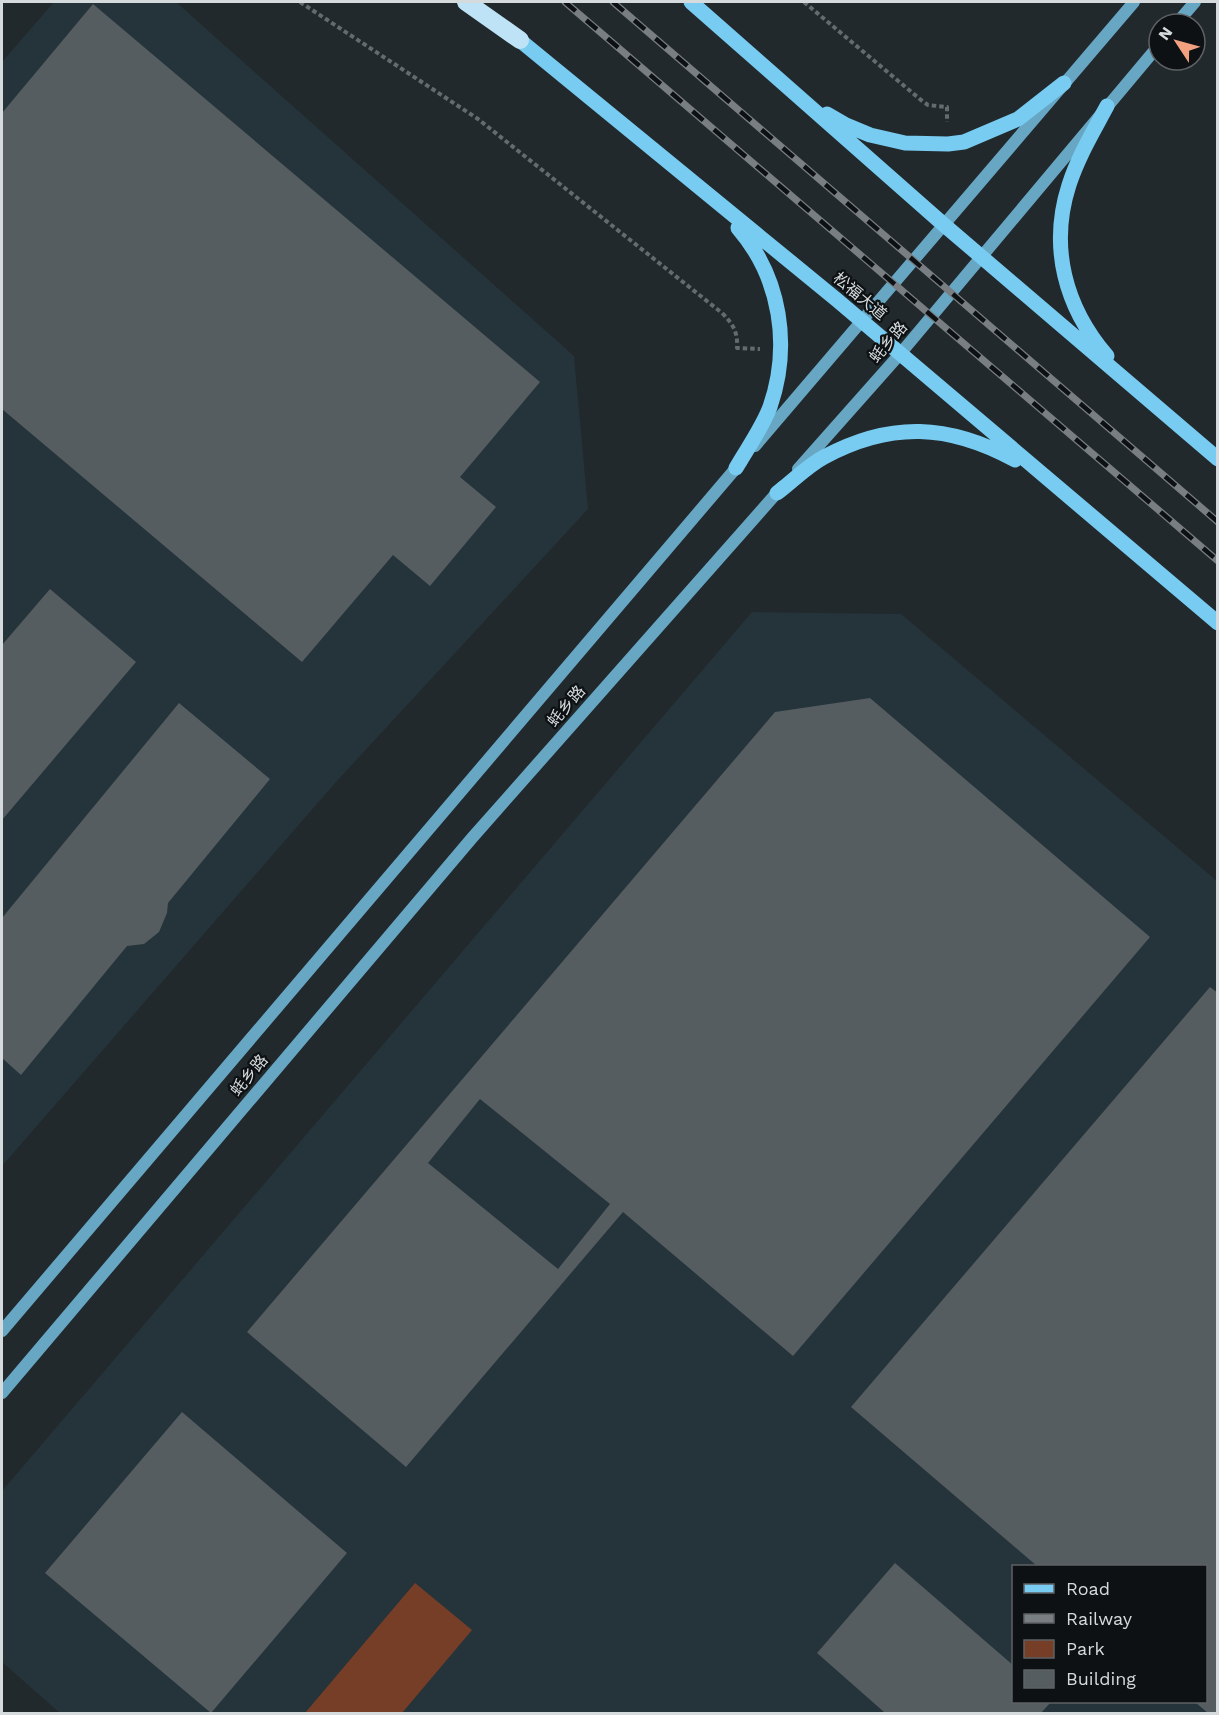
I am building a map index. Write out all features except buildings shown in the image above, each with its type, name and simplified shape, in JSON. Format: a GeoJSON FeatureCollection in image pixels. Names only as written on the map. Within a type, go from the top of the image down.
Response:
{"type":"FeatureCollection","features":[{"type":"Feature","properties":{"kind":"highway"},"geometry":{"type":"LineString","coordinates":[[466,2],[520,40]]}},
{"type":"Feature","properties":{"kind":"main road","name":"松福大道"},"geometry":{"type":"LineString","coordinates":[[475,2],[861,321],[1218,624]]}},
{"type":"Feature","properties":{"kind":"main road"},"geometry":{"type":"LineString","coordinates":[[691,2],[943,225],[1218,459]]}},
{"type":"Feature","properties":{"kind":"main road"},"geometry":{"type":"LineString","coordinates":[[797,97],[846,125],[870,135],[905,143],[948,144],[964,141],[1018,119],[1065,82]]}},
{"type":"Feature","properties":{"kind":"main road"},"geometry":{"type":"LineString","coordinates":[[1107,106],[1083,151],[1069,184],[1061,216],[1061,258],[1069,291],[1087,329],[1104,353],[1137,390]]}},
{"type":"Feature","properties":{"kind":"main road"},"geometry":{"type":"LineString","coordinates":[[711,197],[751,243],[777,304],[782,350],[769,409],[736,468]]}},
{"type":"Feature","properties":{"kind":"main road"},"geometry":{"type":"LineString","coordinates":[[777,493],[822,458],[881,434],[906,431],[933,431],[989,446],[1043,475]]}},
{"type":"Feature","properties":{"kind":"street","name":"蚝乡路"},"geometry":{"type":"LineString","coordinates":[[2,1331],[1134,2]]}},
{"type":"Feature","properties":{"kind":"street","name":"蚝乡路"},"geometry":{"type":"LineString","coordinates":[[2,1393],[464,847],[900,354],[1147,59]]}},
{"type":"Feature","properties":{"kind":"path"},"geometry":{"type":"LineString","coordinates":[[300,2],[478,119],[693,289],[732,323],[738,335],[737,348],[782,350]]}},
{"type":"Feature","properties":{"kind":"path"},"geometry":{"type":"LineString","coordinates":[[804,2],[921,100],[928,105],[947,107],[948,144]]}},
{"type":"Feature","properties":{"kind":"shaded area"},"geometry":{"type":"Polygon","coordinates":[[[54,2],[176,2],[574,356],[588,509],[336,782],[2,1166],[2,62],[54,2]]]}},
{"type":"Feature","properties":{"kind":"shaded area"},"geometry":{"type":"Polygon","coordinates":[[[752,612],[901,614],[1217,881],[1217,1713],[61,1714],[2,1662],[2,1491],[752,612]]]}},
{"type":"Feature","properties":{"kind":"green space"},"geometry":{"type":"Polygon","coordinates":[[[415,1583],[472,1630],[402,1713],[305,1713],[415,1583]]]}},
{"type":"Feature","properties":{"kind":"railway"},"geometry":{"type":"LineString","coordinates":[[565,2],[1218,561]]}},
{"type":"Feature","properties":{"kind":"railway"},"geometry":{"type":"LineString","coordinates":[[613,2],[1218,522]]}}]}
